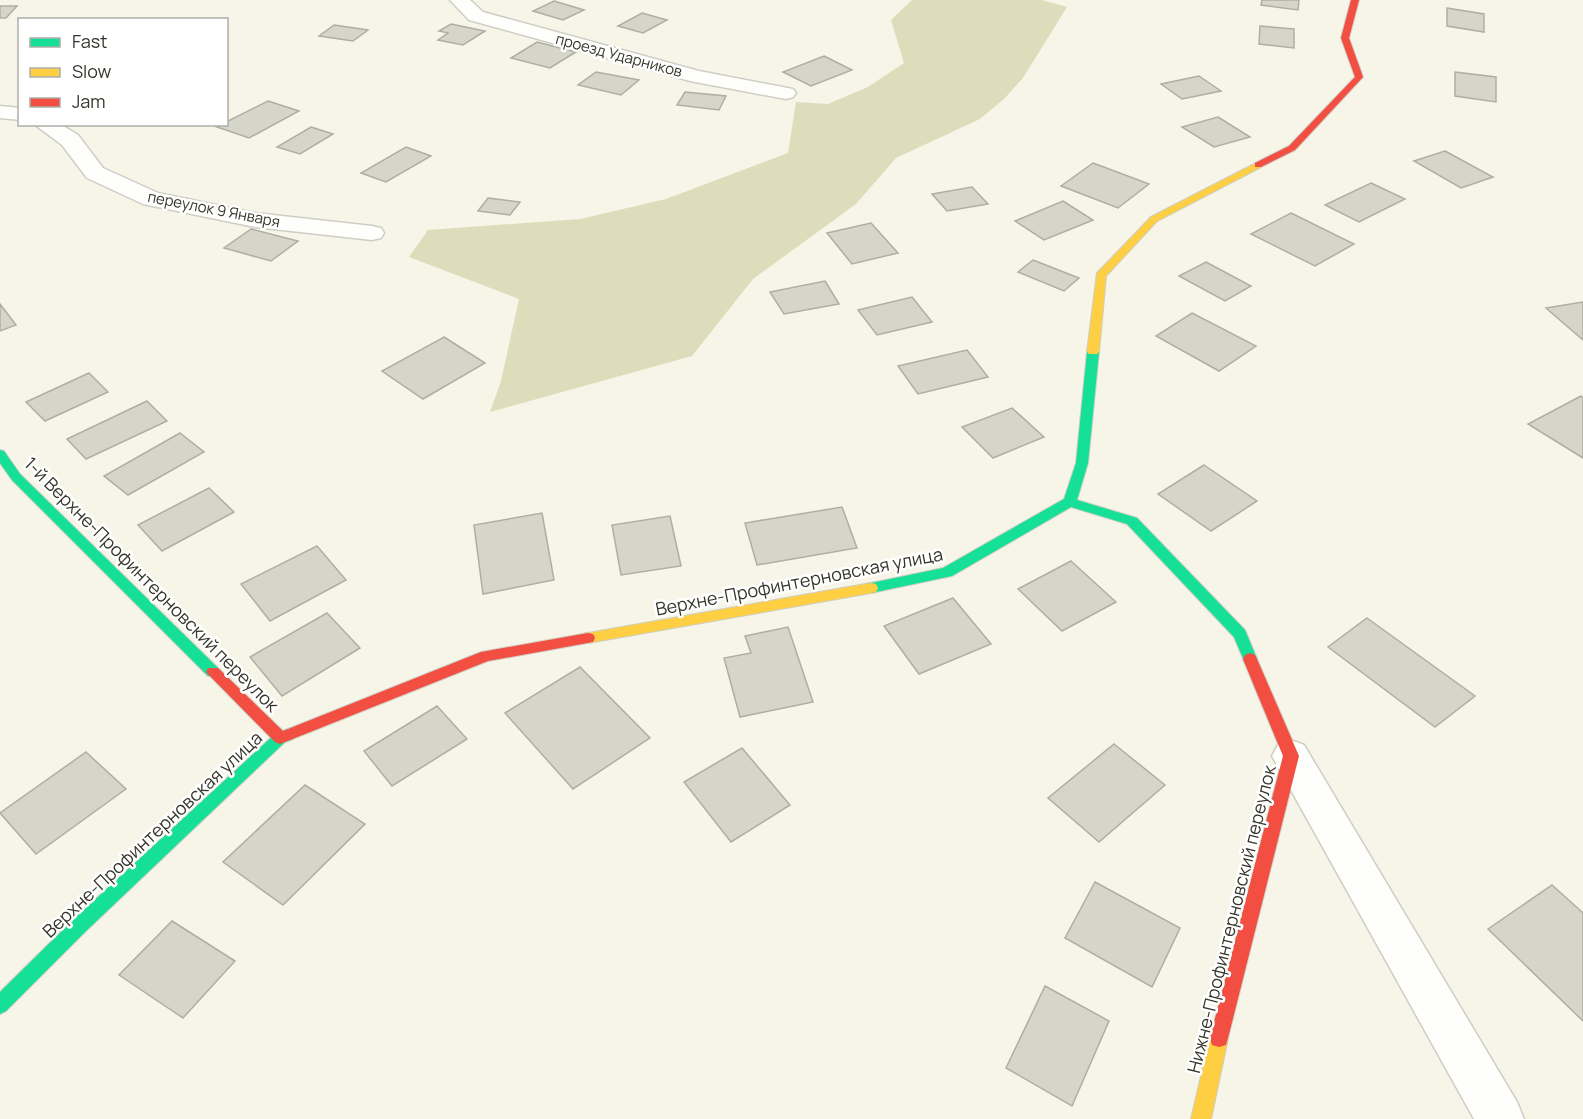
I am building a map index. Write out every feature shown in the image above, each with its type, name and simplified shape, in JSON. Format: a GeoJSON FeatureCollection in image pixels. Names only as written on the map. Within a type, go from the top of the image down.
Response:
{"type":"FeatureCollection","features":[{"type":"Feature","properties":{"kind":"street","name":"проезд Ударников"},"geometry":{"type":"LineString","coordinates":[[459,0],[476,16],[697,77],[786,93]]}},
{"type":"Feature","properties":{"kind":"street"},"geometry":{"type":"LineString","coordinates":[[1070,502],[1082,464],[1101,274],[1154,219],[1292,148],[1359,77],[1345,38],[1355,0]]}},
{"type":"Feature","properties":{"kind":"street"},"geometry":{"type":"LineString","coordinates":[[0,112],[18,114]]}},
{"type":"Feature","properties":{"kind":"street","name":"переулок 9 Января"},"geometry":{"type":"LineString","coordinates":[[47,126],[70,140],[95,173],[151,199],[255,220],[372,233]]}},
{"type":"Feature","properties":{"kind":"street","name":"1-й Верхне-Профинтерновский переулок"},"geometry":{"type":"LineString","coordinates":[[0,454],[16,477],[280,738]]}},
{"type":"Feature","properties":{"kind":"street","name":"Верхне-Профинтерновская улица"},"geometry":{"type":"LineString","coordinates":[[0,1005],[80,925],[280,738],[486,656],[816,600],[947,572],[1070,502]]}},
{"type":"Feature","properties":{"kind":"street","name":"Нижне-Профинтерновский переулок"},"geometry":{"type":"LineString","coordinates":[[1070,502],[1132,521],[1240,634],[1290,756],[1209,1077],[1201,1119]]}},
{"type":"Feature","properties":{"kind":"street"},"geometry":{"type":"LineString","coordinates":[[1290,756],[1500,1119]]}},
{"type":"Feature","properties":{"kind":"green space"},"geometry":{"type":"Polygon","coordinates":[[[912,0],[1042,0],[1067,7],[1023,78],[1005,98],[980,119],[896,158],[856,204],[753,279],[692,356],[490,412],[501,381],[519,299],[409,257],[428,230],[580,219],[666,199],[788,153],[796,102],[828,104],[868,87],[904,63],[891,20],[912,0]]]}},
{"type":"Feature","properties":{"kind":"building"},"geometry":{"type":"Polygon","coordinates":[[[1262,0],[1299,0],[1298,10],[1261,5],[1262,0]]]}},
{"type":"Feature","properties":{"kind":"building"},"geometry":{"type":"Polygon","coordinates":[[[554,1],[584,10],[563,20],[533,11],[554,1]]]}},
{"type":"Feature","properties":{"kind":"building"},"geometry":{"type":"Polygon","coordinates":[[[0,6],[17,6],[6,18],[0,18],[0,6]]]}},
{"type":"Feature","properties":{"kind":"building"},"geometry":{"type":"Polygon","coordinates":[[[1447,8],[1484,14],[1484,32],[1447,26],[1447,8]]]}},
{"type":"Feature","properties":{"kind":"building"},"geometry":{"type":"Polygon","coordinates":[[[642,13],[667,20],[643,33],[618,26],[642,13]]]}},
{"type":"Feature","properties":{"kind":"building"},"geometry":{"type":"Polygon","coordinates":[[[451,24],[485,31],[463,45],[438,40],[448,33],[439,31],[451,24]]]}},
{"type":"Feature","properties":{"kind":"building"},"geometry":{"type":"Polygon","coordinates":[[[334,25],[368,30],[353,41],[319,36],[334,25]]]}},
{"type":"Feature","properties":{"kind":"building"},"geometry":{"type":"Polygon","coordinates":[[[1260,26],[1294,29],[1294,48],[1259,44],[1260,26]]]}},
{"type":"Feature","properties":{"kind":"building"},"geometry":{"type":"Polygon","coordinates":[[[537,42],[576,52],[550,68],[511,58],[537,42]]]}},
{"type":"Feature","properties":{"kind":"building"},"geometry":{"type":"Polygon","coordinates":[[[824,56],[852,70],[811,86],[783,72],[824,56]]]}},
{"type":"Feature","properties":{"kind":"building"},"geometry":{"type":"Polygon","coordinates":[[[596,72],[639,80],[621,95],[578,85],[596,72]]]}},
{"type":"Feature","properties":{"kind":"building"},"geometry":{"type":"Polygon","coordinates":[[[1455,72],[1496,77],[1496,102],[1455,96],[1455,72]]]}},
{"type":"Feature","properties":{"kind":"building"},"geometry":{"type":"Polygon","coordinates":[[[1199,76],[1221,91],[1182,99],[1161,84],[1199,76]]]}},
{"type":"Feature","properties":{"kind":"building"},"geometry":{"type":"Polygon","coordinates":[[[685,92],[726,96],[719,110],[677,105],[685,92]]]}},
{"type":"Feature","properties":{"kind":"building"},"geometry":{"type":"Polygon","coordinates":[[[268,101],[299,111],[249,138],[217,127],[228,126],[228,121],[268,101]]]}},
{"type":"Feature","properties":{"kind":"building"},"geometry":{"type":"Polygon","coordinates":[[[1218,117],[1250,137],[1214,147],[1182,127],[1218,117]]]}},
{"type":"Feature","properties":{"kind":"building"},"geometry":{"type":"Polygon","coordinates":[[[311,127],[333,134],[300,154],[277,147],[311,127]]]}},
{"type":"Feature","properties":{"kind":"building"},"geometry":{"type":"Polygon","coordinates":[[[406,147],[431,156],[386,182],[361,173],[406,147]]]}},
{"type":"Feature","properties":{"kind":"building"},"geometry":{"type":"Polygon","coordinates":[[[1445,151],[1493,177],[1461,188],[1414,161],[1445,151]]]}},
{"type":"Feature","properties":{"kind":"building"},"geometry":{"type":"Polygon","coordinates":[[[1093,163],[1149,184],[1118,208],[1061,186],[1093,163]]]}},
{"type":"Feature","properties":{"kind":"building"},"geometry":{"type":"Polygon","coordinates":[[[1371,183],[1405,199],[1359,222],[1325,205],[1371,183]]]}},
{"type":"Feature","properties":{"kind":"building"},"geometry":{"type":"Polygon","coordinates":[[[972,187],[988,204],[947,211],[932,194],[972,187]]]}},
{"type":"Feature","properties":{"kind":"building"},"geometry":{"type":"Polygon","coordinates":[[[488,198],[520,202],[510,215],[478,211],[488,198]]]}},
{"type":"Feature","properties":{"kind":"building"},"geometry":{"type":"Polygon","coordinates":[[[1063,201],[1093,220],[1044,240],[1015,221],[1063,201]]]}},
{"type":"Feature","properties":{"kind":"building"},"geometry":{"type":"Polygon","coordinates":[[[1291,213],[1354,244],[1315,266],[1251,234],[1291,213]]]}},
{"type":"Feature","properties":{"kind":"building"},"geometry":{"type":"Polygon","coordinates":[[[871,223],[898,253],[852,264],[827,233],[871,223]]]}},
{"type":"Feature","properties":{"kind":"building"},"geometry":{"type":"Polygon","coordinates":[[[251,229],[298,241],[271,261],[224,248],[251,229]]]}},
{"type":"Feature","properties":{"kind":"building"},"geometry":{"type":"Polygon","coordinates":[[[1033,260],[1079,278],[1064,291],[1018,272],[1033,260]]]}},
{"type":"Feature","properties":{"kind":"building"},"geometry":{"type":"Polygon","coordinates":[[[1206,262],[1251,286],[1225,301],[1179,276],[1206,262]]]}},
{"type":"Feature","properties":{"kind":"building"},"geometry":{"type":"Polygon","coordinates":[[[825,281],[839,304],[784,314],[770,292],[825,281]]]}},
{"type":"Feature","properties":{"kind":"building"},"geometry":{"type":"Polygon","coordinates":[[[912,297],[932,322],[877,335],[858,310],[912,297]]]}},
{"type":"Feature","properties":{"kind":"building"},"geometry":{"type":"Polygon","coordinates":[[[1583,302],[1583,340],[1546,308],[1583,302]]]}},
{"type":"Feature","properties":{"kind":"building"},"geometry":{"type":"Polygon","coordinates":[[[0,304],[16,325],[0,331],[0,304]]]}},
{"type":"Feature","properties":{"kind":"building"},"geometry":{"type":"Polygon","coordinates":[[[1192,313],[1256,346],[1219,371],[1156,336],[1192,313]]]}},
{"type":"Feature","properties":{"kind":"building"},"geometry":{"type":"Polygon","coordinates":[[[444,337],[485,363],[423,399],[382,371],[444,337]]]}},
{"type":"Feature","properties":{"kind":"building"},"geometry":{"type":"Polygon","coordinates":[[[967,350],[988,377],[918,394],[898,366],[967,350]]]}},
{"type":"Feature","properties":{"kind":"building"},"geometry":{"type":"Polygon","coordinates":[[[89,373],[108,392],[45,421],[26,402],[89,373]]]}},
{"type":"Feature","properties":{"kind":"building"},"geometry":{"type":"Polygon","coordinates":[[[1581,396],[1583,398],[1583,458],[1528,424],[1581,396]]]}},
{"type":"Feature","properties":{"kind":"building"},"geometry":{"type":"Polygon","coordinates":[[[147,401],[167,421],[86,459],[67,439],[147,401]]]}},
{"type":"Feature","properties":{"kind":"building"},"geometry":{"type":"Polygon","coordinates":[[[1012,408],[1044,437],[993,458],[962,427],[1012,408]]]}},
{"type":"Feature","properties":{"kind":"building"},"geometry":{"type":"Polygon","coordinates":[[[180,433],[204,452],[128,495],[104,476],[180,433]]]}},
{"type":"Feature","properties":{"kind":"building"},"geometry":{"type":"Polygon","coordinates":[[[1204,465],[1257,501],[1211,531],[1158,494],[1204,465]]]}},
{"type":"Feature","properties":{"kind":"building"},"geometry":{"type":"Polygon","coordinates":[[[209,488],[234,512],[162,551],[138,525],[209,488]]]}},
{"type":"Feature","properties":{"kind":"building"},"geometry":{"type":"Polygon","coordinates":[[[842,507],[857,548],[757,565],[745,523],[842,507]]]}},
{"type":"Feature","properties":{"kind":"building"},"geometry":{"type":"Polygon","coordinates":[[[542,513],[554,580],[483,594],[474,525],[542,513]]]}},
{"type":"Feature","properties":{"kind":"building"},"geometry":{"type":"Polygon","coordinates":[[[670,516],[681,566],[621,575],[612,525],[670,516]]]}},
{"type":"Feature","properties":{"kind":"building"},"geometry":{"type":"Polygon","coordinates":[[[317,546],[346,580],[270,621],[241,584],[317,546]]]}},
{"type":"Feature","properties":{"kind":"building"},"geometry":{"type":"Polygon","coordinates":[[[1071,561],[1116,602],[1062,631],[1018,589],[1071,561]]]}},
{"type":"Feature","properties":{"kind":"building"},"geometry":{"type":"Polygon","coordinates":[[[953,598],[991,644],[919,674],[884,626],[953,598]]]}},
{"type":"Feature","properties":{"kind":"building"},"geometry":{"type":"Polygon","coordinates":[[[327,613],[360,648],[282,696],[250,657],[327,613]]]}},
{"type":"Feature","properties":{"kind":"building"},"geometry":{"type":"Polygon","coordinates":[[[1367,618],[1475,696],[1435,727],[1328,647],[1367,618]]]}},
{"type":"Feature","properties":{"kind":"building"},"geometry":{"type":"Polygon","coordinates":[[[788,627],[813,702],[740,717],[724,658],[751,653],[745,636],[788,627]]]}},
{"type":"Feature","properties":{"kind":"building"},"geometry":{"type":"Polygon","coordinates":[[[580,667],[650,738],[573,789],[505,713],[580,667]]]}},
{"type":"Feature","properties":{"kind":"building"},"geometry":{"type":"Polygon","coordinates":[[[437,706],[467,739],[392,786],[364,751],[437,706]]]}},
{"type":"Feature","properties":{"kind":"building"},"geometry":{"type":"Polygon","coordinates":[[[1114,744],[1165,785],[1099,842],[1048,798],[1114,744]]]}},
{"type":"Feature","properties":{"kind":"building"},"geometry":{"type":"Polygon","coordinates":[[[742,748],[790,805],[731,842],[684,782],[742,748]]]}},
{"type":"Feature","properties":{"kind":"building"},"geometry":{"type":"Polygon","coordinates":[[[86,752],[126,789],[36,854],[0,813],[86,752]]]}},
{"type":"Feature","properties":{"kind":"building"},"geometry":{"type":"Polygon","coordinates":[[[305,785],[365,824],[283,905],[223,862],[305,785]]]}},
{"type":"Feature","properties":{"kind":"building"},"geometry":{"type":"Polygon","coordinates":[[[1095,882],[1180,928],[1152,987],[1065,938],[1095,882]]]}},
{"type":"Feature","properties":{"kind":"building"},"geometry":{"type":"Polygon","coordinates":[[[1552,885],[1583,913],[1583,1021],[1488,929],[1552,885]]]}},
{"type":"Feature","properties":{"kind":"building"},"geometry":{"type":"Polygon","coordinates":[[[172,921],[235,961],[183,1018],[119,975],[172,921]]]}},
{"type":"Feature","properties":{"kind":"building"},"geometry":{"type":"Polygon","coordinates":[[[1045,986],[1109,1021],[1072,1106],[1006,1068],[1045,986]]]}},
{"type":"Feature","properties":{"kind":"traffic: fast"},"geometry":{"type":"LineString","coordinates":[[871,588],[947,572],[1070,502],[1082,463],[1093,352]]}},
{"type":"Feature","properties":{"kind":"traffic: fast"},"geometry":{"type":"LineString","coordinates":[[0,454],[16,477],[213,672]]}},
{"type":"Feature","properties":{"kind":"traffic: fast"},"geometry":{"type":"LineString","coordinates":[[1070,502],[1132,521],[1240,634],[1250,659]]}},
{"type":"Feature","properties":{"kind":"traffic: fast"},"geometry":{"type":"LineString","coordinates":[[0,1005],[80,925],[280,738],[288,735]]}},
{"type":"Feature","properties":{"kind":"traffic: slow"},"geometry":{"type":"LineString","coordinates":[[1093,352],[1101,275],[1154,219],[1258,165]]}},
{"type":"Feature","properties":{"kind":"traffic: slow"},"geometry":{"type":"LineString","coordinates":[[588,638],[871,588]]}},
{"type":"Feature","properties":{"kind":"traffic: slow"},"geometry":{"type":"LineString","coordinates":[[1201,1119],[1219,1038]]}},
{"type":"Feature","properties":{"kind":"traffic: jam"},"geometry":{"type":"LineString","coordinates":[[1258,165],[1292,148],[1359,77],[1345,38],[1355,0]]}},
{"type":"Feature","properties":{"kind":"traffic: jam"},"geometry":{"type":"LineString","coordinates":[[288,735],[486,656],[588,638]]}},
{"type":"Feature","properties":{"kind":"traffic: jam"},"geometry":{"type":"LineString","coordinates":[[1219,1038],[1291,756],[1250,659]]}},
{"type":"Feature","properties":{"kind":"traffic: jam"},"geometry":{"type":"LineString","coordinates":[[213,672],[280,738]]}}]}
